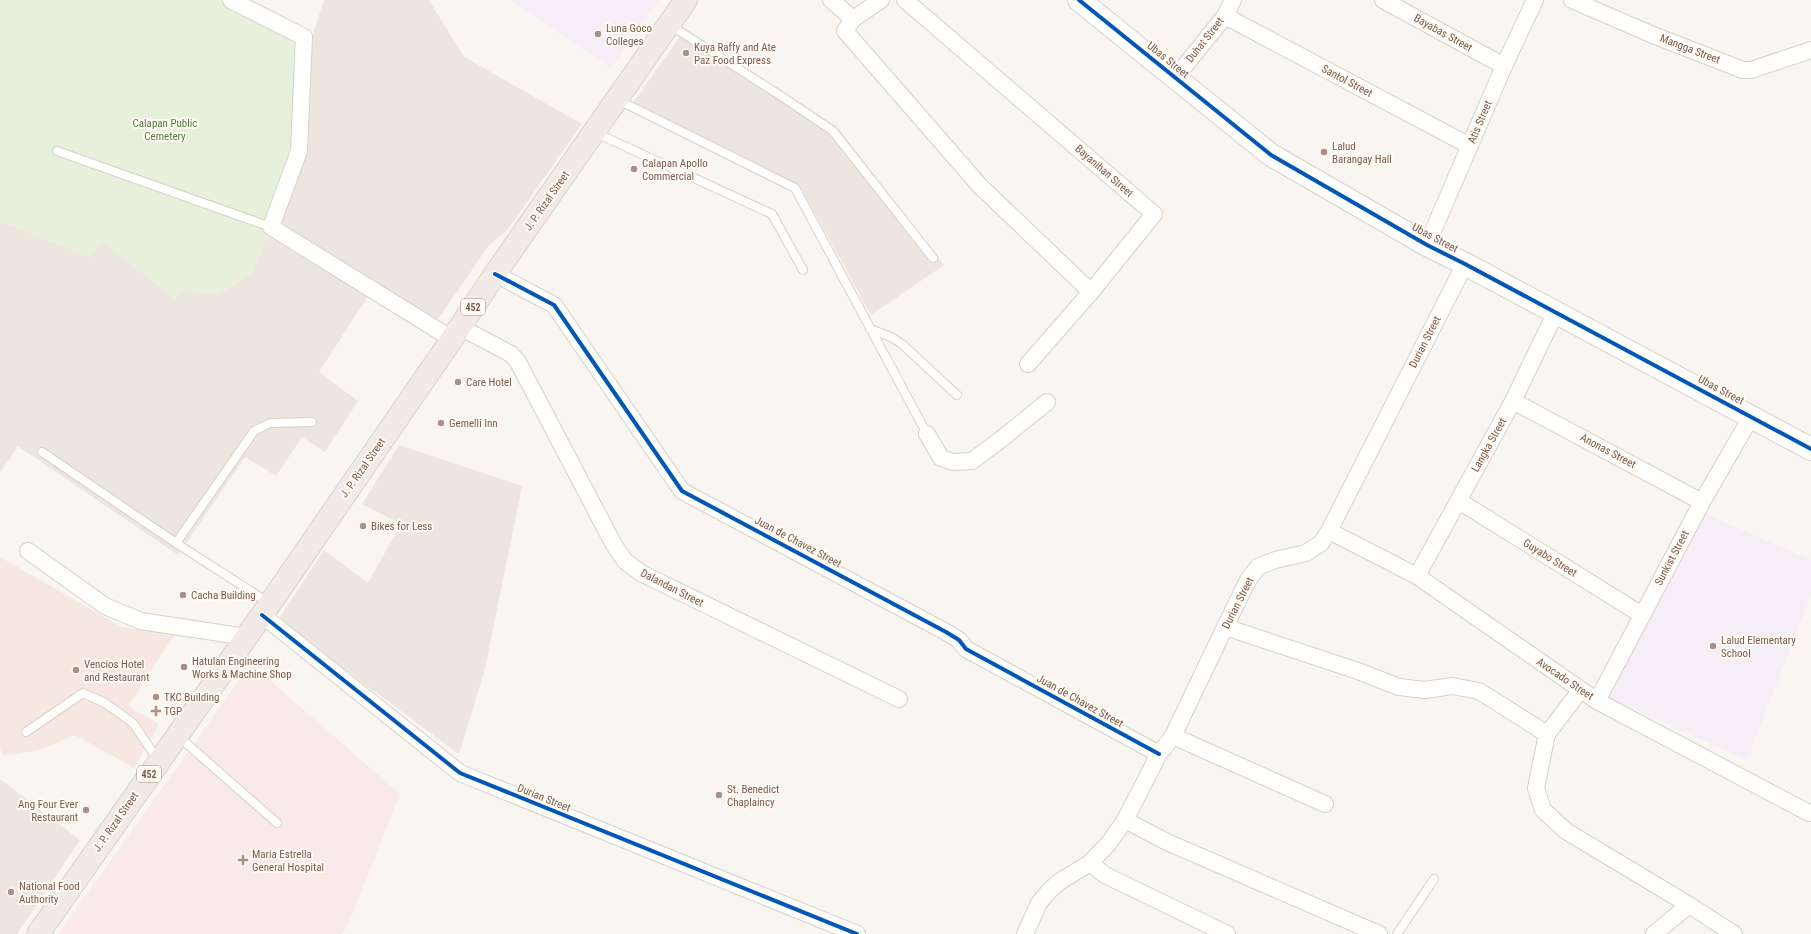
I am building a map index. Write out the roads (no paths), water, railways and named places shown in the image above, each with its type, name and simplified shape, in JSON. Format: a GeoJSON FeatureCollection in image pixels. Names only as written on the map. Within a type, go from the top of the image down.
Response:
{"type":"FeatureCollection","features":[{"type":"Feature","properties":{"kind":"highway","name":"J. P. Rizal Street"},"geometry":{"type":"LineString","coordinates":[[38,934],[266,609],[495,274],[595,133],[686,0]]}},
{"type":"Feature","properties":{"kind":"street"},"geometry":{"type":"LineString","coordinates":[[231,0],[304,37],[299,151],[271,227]]}},
{"type":"Feature","properties":{"kind":"street"},"geometry":{"type":"LineString","coordinates":[[831,0],[853,20]]}},
{"type":"Feature","properties":{"kind":"street"},"geometry":{"type":"LineString","coordinates":[[880,0],[853,20],[845,31],[980,186],[1091,292]]}},
{"type":"Feature","properties":{"kind":"street","name":"Bayanihan Street"},"geometry":{"type":"LineString","coordinates":[[905,0],[1154,214],[1091,292],[1028,364]]}},
{"type":"Feature","properties":{"kind":"street","name":"Ubas Street"},"geometry":{"type":"LineString","coordinates":[[1079,0],[1271,155],[1427,245],[1556,312],[1811,449]]}},
{"type":"Feature","properties":{"kind":"street","name":"Duhat Street"},"geometry":{"type":"LineString","coordinates":[[1175,78],[1225,16],[1233,0]]}},
{"type":"Feature","properties":{"kind":"street","name":"Bayabas Street"},"geometry":{"type":"LineString","coordinates":[[1383,0],[1504,66]]}},
{"type":"Feature","properties":{"kind":"street","name":"Atis Street"},"geometry":{"type":"LineString","coordinates":[[1427,245],[1534,0]]}},
{"type":"Feature","properties":{"kind":"street","name":"Mangga Street"},"geometry":{"type":"LineString","coordinates":[[1572,0],[1653,35],[1743,70],[1751,70],[1811,50]]}},
{"type":"Feature","properties":{"kind":"street","name":"Santol Street"},"geometry":{"type":"LineString","coordinates":[[1225,16],[1470,146]]}},
{"type":"Feature","properties":{"kind":"street","name":"Dalandan Street"},"geometry":{"type":"LineString","coordinates":[[271,227],[456,333],[512,354],[518,362],[614,545],[625,561],[641,573],[899,699]]}},
{"type":"Feature","properties":{"kind":"street","name":"Durian Street"},"geometry":{"type":"LineString","coordinates":[[1024,934],[1039,903],[1049,891],[1059,882],[1090,863],[1109,843],[1125,820],[1159,754],[1173,736],[1248,580],[1258,567],[1275,560],[1306,553],[1320,544],[1329,531],[1465,264]]}},
{"type":"Feature","properties":{"kind":"street","name":"Juan de Chavez Street"},"geometry":{"type":"LineString","coordinates":[[495,274],[554,305],[682,491],[946,632],[959,640],[966,649],[1159,754]]}},
{"type":"Feature","properties":{"kind":"street","name":"Langka Street"},"geometry":{"type":"LineString","coordinates":[[1417,576],[1513,400],[1556,312]]}},
{"type":"Feature","properties":{"kind":"street","name":"Anonas Street"},"geometry":{"type":"LineString","coordinates":[[1513,400],[1702,502]]}},
{"type":"Feature","properties":{"kind":"street"},"geometry":{"type":"LineString","coordinates":[[927,434],[941,458],[954,462],[972,460],[1004,437],[1047,402]]}},
{"type":"Feature","properties":{"kind":"street","name":"Sunkist Street"},"geometry":{"type":"LineString","coordinates":[[1597,701],[1702,502],[1751,416]]}},
{"type":"Feature","properties":{"kind":"street","name":"Guyabo Street"},"geometry":{"type":"LineString","coordinates":[[1459,501],[1642,615]]}},
{"type":"Feature","properties":{"kind":"street","name":"Avocado Street"},"geometry":{"type":"LineString","coordinates":[[1329,531],[1417,576],[1580,691],[1597,701],[1809,813]]}},
{"type":"Feature","properties":{"kind":"street"},"geometry":{"type":"LineString","coordinates":[[28,551],[104,606],[141,621],[246,637]]}},
{"type":"Feature","properties":{"kind":"street","name":"Durian Street"},"geometry":{"type":"LineString","coordinates":[[266,609],[460,773],[857,934]]}},
{"type":"Feature","properties":{"kind":"street"},"geometry":{"type":"LineString","coordinates":[[1225,627],[1358,671],[1399,687],[1425,690],[1452,686],[1479,692],[1547,734]]}},
{"type":"Feature","properties":{"kind":"street"},"geometry":{"type":"LineString","coordinates":[[1580,691],[1547,734],[1536,788],[1543,810],[1566,831],[1689,905],[1734,934]]}},
{"type":"Feature","properties":{"kind":"street"},"geometry":{"type":"LineString","coordinates":[[1173,736],[1325,804]]}},
{"type":"Feature","properties":{"kind":"street"},"geometry":{"type":"LineString","coordinates":[[1125,820],[1167,842],[1379,934]]}},
{"type":"Feature","properties":{"kind":"street"},"geometry":{"type":"LineString","coordinates":[[1090,863],[1105,875],[1227,934]]}},
{"type":"Feature","properties":{"kind":"street"},"geometry":{"type":"LineString","coordinates":[[1654,934],[1689,905]]}},
{"type":"Feature","properties":{"kind":"lane"},"geometry":{"type":"LineString","coordinates":[[670,24],[833,131],[933,258]]}},
{"type":"Feature","properties":{"kind":"lane"},"geometry":{"type":"LineString","coordinates":[[618,100],[795,188],[927,434]]}},
{"type":"Feature","properties":{"kind":"lane"},"geometry":{"type":"LineString","coordinates":[[595,133],[772,214],[803,270]]}},
{"type":"Feature","properties":{"kind":"lane"},"geometry":{"type":"LineString","coordinates":[[57,151],[271,227]]}},
{"type":"Feature","properties":{"kind":"lane"},"geometry":{"type":"LineString","coordinates":[[870,329],[891,337],[902,344],[957,394]]}},
{"type":"Feature","properties":{"kind":"lane"},"geometry":{"type":"LineString","coordinates":[[176,543],[254,431],[270,423],[312,422]]}},
{"type":"Feature","properties":{"kind":"lane"},"geometry":{"type":"LineString","coordinates":[[42,452],[176,543],[266,609]]}},
{"type":"Feature","properties":{"kind":"lane"},"geometry":{"type":"LineString","coordinates":[[26,732],[83,693],[105,703],[133,723],[159,760]]}},
{"type":"Feature","properties":{"kind":"lane"},"geometry":{"type":"LineString","coordinates":[[177,735],[277,823]]}},
{"type":"Feature","properties":{"kind":"lane"},"geometry":{"type":"LineString","coordinates":[[1397,934],[1434,879]]}},
{"type":"Feature","properties":{"kind":"place","name":"Luna Goco Colleges"},"geometry":{"type":"Point","coordinates":[598,34]}},
{"type":"Feature","properties":{"kind":"place","name":"Kuya Raffy and Ate Paz Food Express"},"geometry":{"type":"Point","coordinates":[686,53]}},
{"type":"Feature","properties":{"kind":"place","name":"Lalud Barangay Hall"},"geometry":{"type":"Point","coordinates":[1324,152]}},
{"type":"Feature","properties":{"kind":"place","name":"Calapan Apollo Commercial"},"geometry":{"type":"Point","coordinates":[634,169]}},
{"type":"Feature","properties":{"kind":"place","name":"Care Hotel"},"geometry":{"type":"Point","coordinates":[458,382]}},
{"type":"Feature","properties":{"kind":"place","name":"Gemelli Inn"},"geometry":{"type":"Point","coordinates":[441,423]}},
{"type":"Feature","properties":{"kind":"place","name":"Bikes for Less"},"geometry":{"type":"Point","coordinates":[363,526]}},
{"type":"Feature","properties":{"kind":"place","name":"Cacha Building"},"geometry":{"type":"Point","coordinates":[183,595]}},
{"type":"Feature","properties":{"kind":"place","name":"Lalud Elementary School"},"geometry":{"type":"Point","coordinates":[1713,646]}},
{"type":"Feature","properties":{"kind":"place","name":"Hatulan Engineering Works & Machine Shop"},"geometry":{"type":"Point","coordinates":[184,667]}},
{"type":"Feature","properties":{"kind":"place","name":"Vencios Hotel and Restaurant"},"geometry":{"type":"Point","coordinates":[76,670]}},
{"type":"Feature","properties":{"kind":"place","name":"TKC Building"},"geometry":{"type":"Point","coordinates":[156,697]}},
{"type":"Feature","properties":{"kind":"place","name":"TGP"},"geometry":{"type":"Point","coordinates":[156,711]}},
{"type":"Feature","properties":{"kind":"place","name":"St. Benedict Chaplaincy"},"geometry":{"type":"Point","coordinates":[719,795]}},
{"type":"Feature","properties":{"kind":"place","name":"Ang Four Ever Restaurant"},"geometry":{"type":"Point","coordinates":[86,810]}},
{"type":"Feature","properties":{"kind":"place","name":"Maria Estrella General Hospital"},"geometry":{"type":"Point","coordinates":[243,860]}},
{"type":"Feature","properties":{"kind":"place","name":"National Food Authority"},"geometry":{"type":"Point","coordinates":[11,892]}},
{"type":"Feature","properties":{"kind":"park label","name":"Calapan Public Cemetery"},"geometry":{"type":"Point","coordinates":[165,129]}}]}
